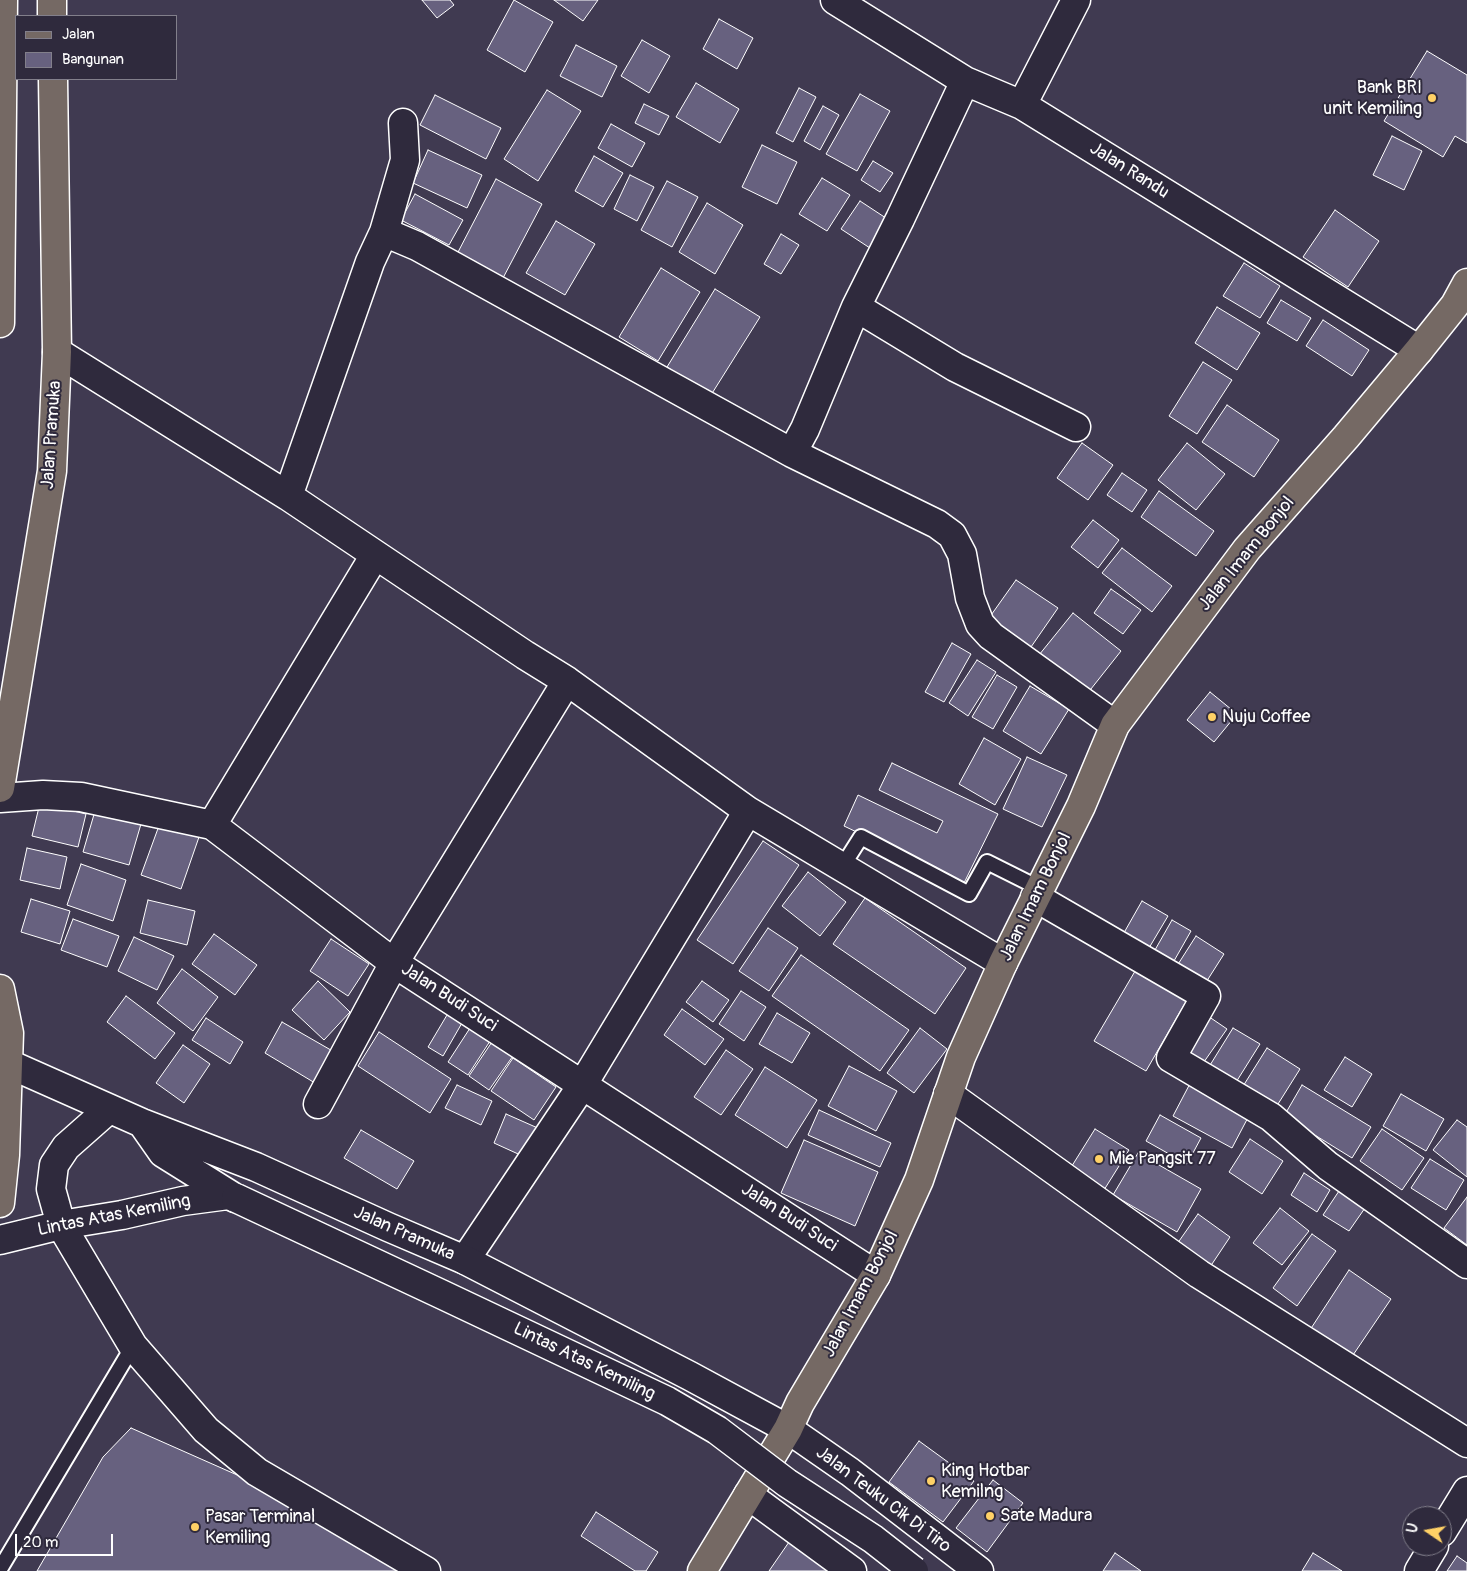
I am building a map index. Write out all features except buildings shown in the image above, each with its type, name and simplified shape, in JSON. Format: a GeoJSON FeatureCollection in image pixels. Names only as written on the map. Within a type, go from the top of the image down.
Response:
{"type":"FeatureCollection","features":[{"type":"Feature","properties":{"kind":"main road"},"geometry":{"type":"LineString","coordinates":[[0,323],[4,0]]}},
{"type":"Feature","properties":{"kind":"main road"},"geometry":{"type":"LineString","coordinates":[[52,0],[52,15]]}},
{"type":"Feature","properties":{"kind":"main road","name":"Jalan Pramuka"},"geometry":{"type":"LineString","coordinates":[[0,788],[52,471],[57,352],[53,80]]}},
{"type":"Feature","properties":{"kind":"main road","name":"Jalan Imam Bonjol"},"geometry":{"type":"LineString","coordinates":[[702,1571],[788,1429],[800,1403],[876,1274],[919,1180],[961,1057],[1003,963],[1081,806],[1115,725],[1246,549],[1463,301]]}},
{"type":"Feature","properties":{"kind":"main road"},"geometry":{"type":"LineString","coordinates":[[0,989],[9,1033],[5,1155],[0,1203]]}},
{"type":"Feature","properties":{"kind":"street","name":"Jalan Randu"},"geometry":{"type":"LineString","coordinates":[[834,0],[965,81],[1022,105],[1419,350]]}},
{"type":"Feature","properties":{"kind":"street"},"geometry":{"type":"LineString","coordinates":[[1022,105],[1076,0]]}},
{"type":"Feature","properties":{"kind":"street"},"geometry":{"type":"LineString","coordinates":[[792,452],[805,429],[856,308],[965,81]]}},
{"type":"Feature","properties":{"kind":"street"},"geometry":{"type":"LineString","coordinates":[[288,496],[370,262],[384,232],[404,160],[403,123]]}},
{"type":"Feature","properties":{"kind":"street"},"geometry":{"type":"LineString","coordinates":[[384,232],[417,246],[792,452],[937,524],[952,535],[962,554],[970,598],[980,624],[991,636],[1115,725]]}},
{"type":"Feature","properties":{"kind":"street"},"geometry":{"type":"LineString","coordinates":[[856,308],[955,367],[1076,427]]}},
{"type":"Feature","properties":{"kind":"street"},"geometry":{"type":"LineString","coordinates":[[57,352],[288,496],[567,681],[748,811],[1003,963]]}},
{"type":"Feature","properties":{"kind":"street"},"geometry":{"type":"LineString","coordinates":[[212,825],[375,555]]}},
{"type":"Feature","properties":{"kind":"street"},"geometry":{"type":"LineString","coordinates":[[318,1104],[394,963],[567,681]]}},
{"type":"Feature","properties":{"kind":"street","name":"Jalan Budi Suci"},"geometry":{"type":"LineString","coordinates":[[0,798],[43,795],[81,797],[212,825],[394,963],[876,1274]]}},
{"type":"Feature","properties":{"kind":"street"},"geometry":{"type":"LineString","coordinates":[[465,1260],[583,1084],[748,811]]}},
{"type":"Feature","properties":{"kind":"street"},"geometry":{"type":"LineString","coordinates":[[1037,893],[1206,996],[1171,1058],[1271,1117],[1328,1166],[1467,1264]]}},
{"type":"Feature","properties":{"kind":"street","name":"Jalan Pramuka"},"geometry":{"type":"LineString","coordinates":[[9,1064],[142,1123],[256,1166],[465,1260],[690,1376],[788,1429]]}},
{"type":"Feature","properties":{"kind":"street"},"geometry":{"type":"LineString","coordinates":[[948,1094],[1199,1274],[1467,1443]]}},
{"type":"Feature","properties":{"kind":"street"},"geometry":{"type":"LineString","coordinates":[[109,1109],[66,1147],[54,1165],[51,1189],[61,1225],[133,1346],[206,1430],[257,1472],[426,1571]]}},
{"type":"Feature","properties":{"kind":"street","name":"Lintas Atas Kemiling"},"geometry":{"type":"LineString","coordinates":[[142,1123],[163,1154],[232,1196],[434,1290],[667,1402],[717,1430],[787,1483],[873,1539],[914,1571]]}},
{"type":"Feature","properties":{"kind":"street","name":"Lintas Atas Kemiling"},"geometry":{"type":"LineString","coordinates":[[0,1240],[61,1225],[122,1215],[183,1201],[232,1196]]}},
{"type":"Feature","properties":{"kind":"street","name":"Jalan Teuku Cik Di Tiro"},"geometry":{"type":"LineString","coordinates":[[788,1429],[850,1472],[979,1571]]}},
{"type":"Feature","properties":{"kind":"street"},"geometry":{"type":"LineString","coordinates":[[1452,1516],[1467,1491]]}},
{"type":"Feature","properties":{"kind":"street"},"geometry":{"type":"LineString","coordinates":[[748,1495],[852,1571]]}},
{"type":"Feature","properties":{"kind":"street"},"geometry":{"type":"LineString","coordinates":[[1419,1571],[1428,1556]]}},
{"type":"Feature","properties":{"kind":"lane"},"geometry":{"type":"LineString","coordinates":[[842,867],[861,836],[969,894],[987,862],[1037,893]]}},
{"type":"Feature","properties":{"kind":"lane"},"geometry":{"type":"LineString","coordinates":[[0,1569],[133,1346]]}},
{"type":"Feature","properties":{"kind":"place","name":"Bank BRI unit Kemiling"},"geometry":{"type":"Point","coordinates":[1432,98]}},
{"type":"Feature","properties":{"kind":"place","name":"Nuju Coffee"},"geometry":{"type":"Point","coordinates":[1212,717]}},
{"type":"Feature","properties":{"kind":"place","name":"Mie Pangsit 77"},"geometry":{"type":"Point","coordinates":[1099,1159]}},
{"type":"Feature","properties":{"kind":"place","name":"King Hotbar Kemilng"},"geometry":{"type":"Point","coordinates":[931,1481]}},
{"type":"Feature","properties":{"kind":"place","name":"Sate Madura"},"geometry":{"type":"Point","coordinates":[990,1516]}},
{"type":"Feature","properties":{"kind":"place","name":"Pasar Terminal Kemiling"},"geometry":{"type":"Point","coordinates":[195,1527]}}]}
